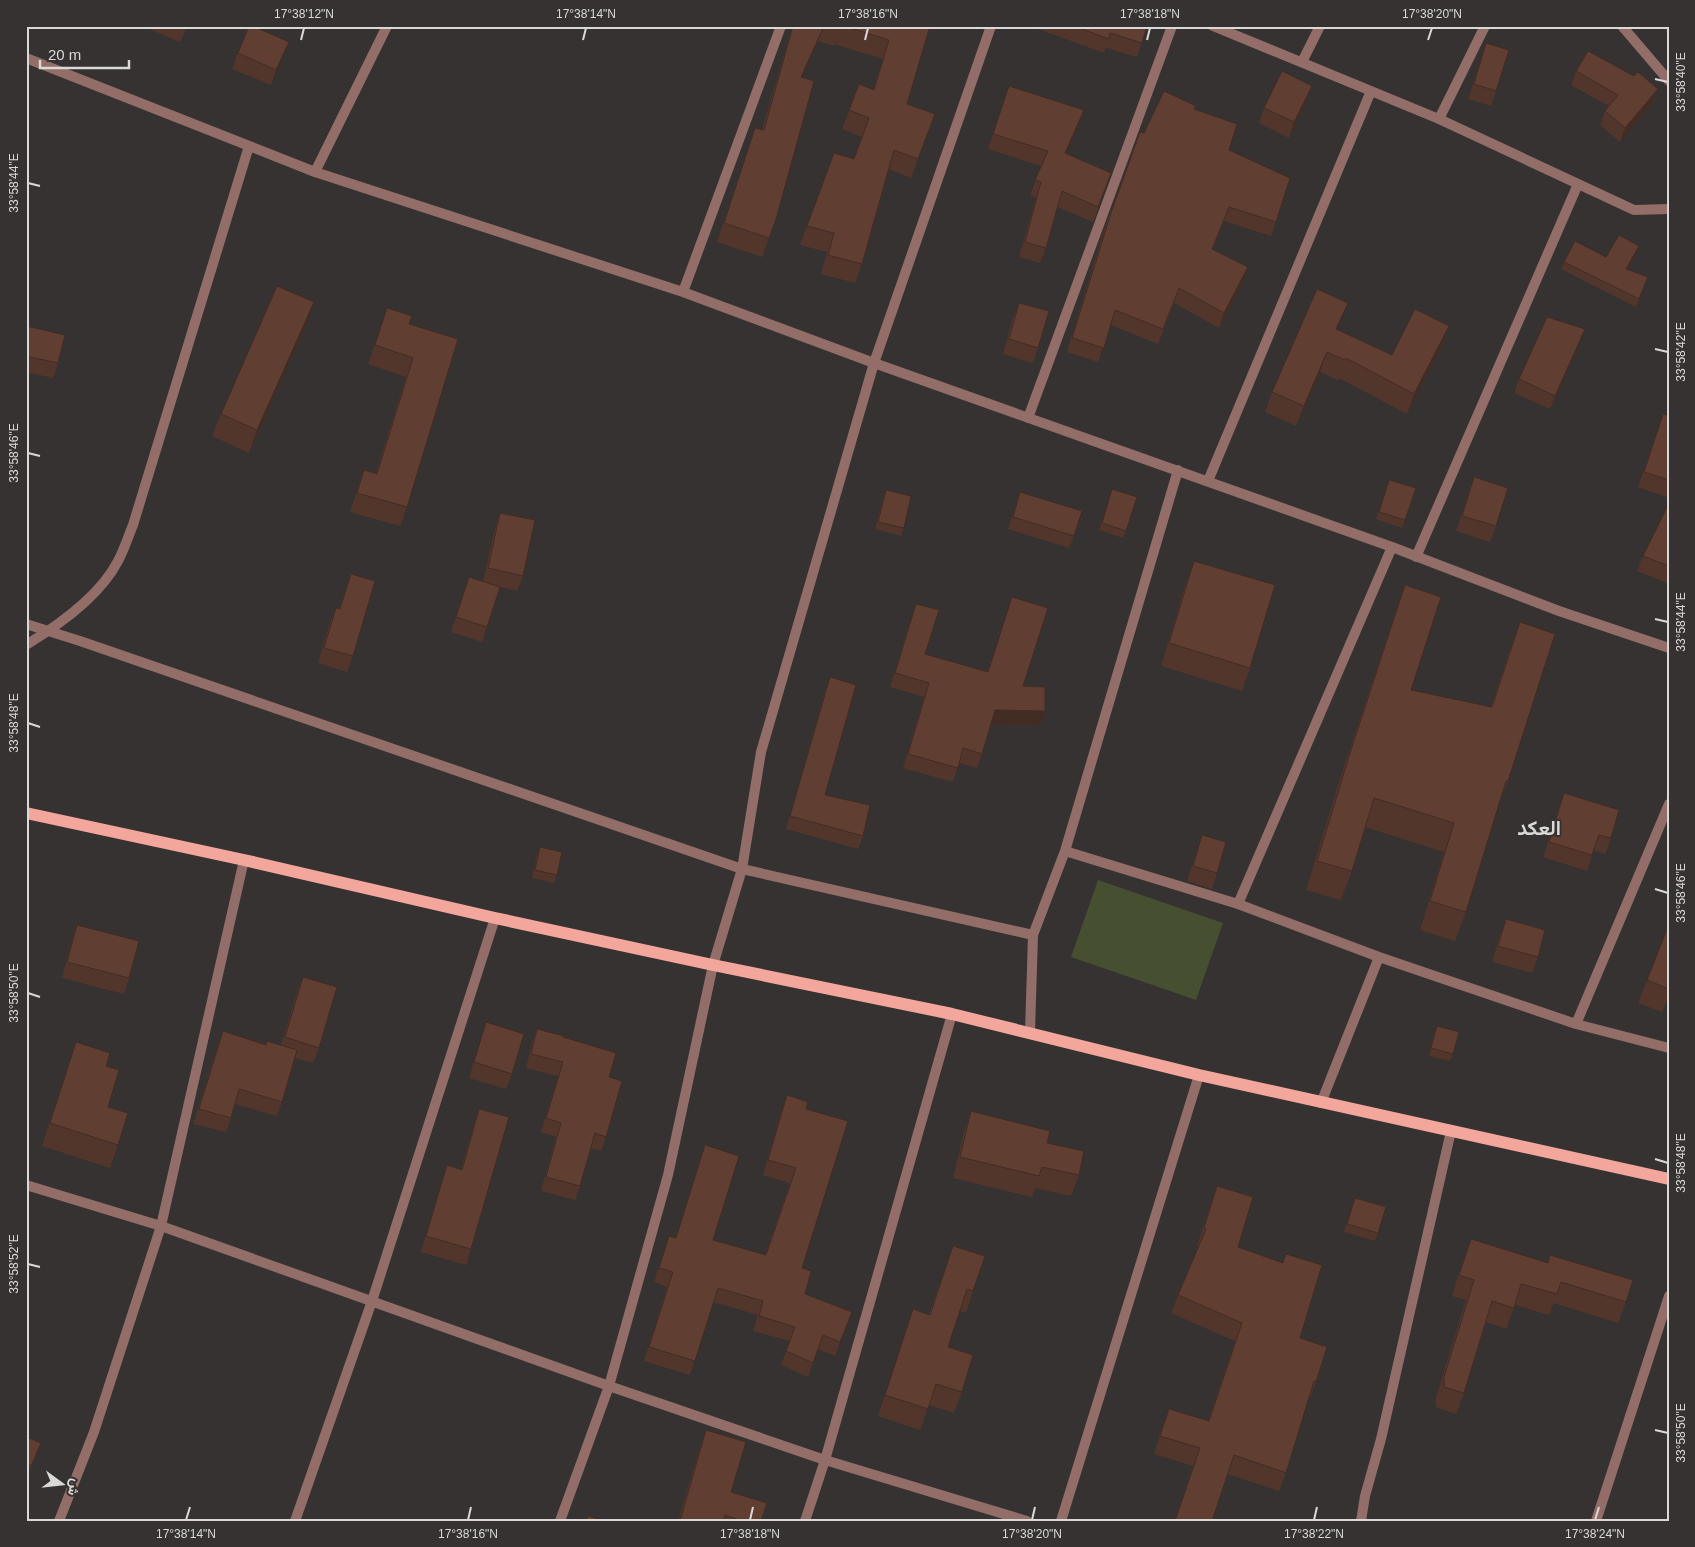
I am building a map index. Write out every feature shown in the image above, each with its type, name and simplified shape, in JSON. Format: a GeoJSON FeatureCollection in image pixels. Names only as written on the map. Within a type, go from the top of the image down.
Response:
{"type":"FeatureCollection","features":[{"type":"Feature","properties":{"kind":"main road"},"geometry":{"type":"LineString","coordinates":[[26,813],[244,860],[495,918],[952,1014],[1199,1075],[1669,1180]]}},
{"type":"Feature","properties":{"kind":"street"},"geometry":{"type":"LineString","coordinates":[[315,172],[387,26]]}},
{"type":"Feature","properties":{"kind":"street"},"geometry":{"type":"LineString","coordinates":[[683,292],[781,26]]}},
{"type":"Feature","properties":{"kind":"street"},"geometry":{"type":"LineString","coordinates":[[560,1521],[609,1386],[668,1175],[713,965],[742,869],[761,752],[874,363],[991,26]]}},
{"type":"Feature","properties":{"kind":"street"},"geometry":{"type":"LineString","coordinates":[[1028,418],[1172,26]]}},
{"type":"Feature","properties":{"kind":"street"},"geometry":{"type":"LineString","coordinates":[[1213,26],[1439,119],[1634,210],[1669,209]]}},
{"type":"Feature","properties":{"kind":"street"},"geometry":{"type":"LineString","coordinates":[[1302,62],[1320,26]]}},
{"type":"Feature","properties":{"kind":"street"},"geometry":{"type":"LineString","coordinates":[[1439,119],[1485,26]]}},
{"type":"Feature","properties":{"kind":"street"},"geometry":{"type":"LineString","coordinates":[[1622,26],[1669,81]]}},
{"type":"Feature","properties":{"kind":"street"},"geometry":{"type":"LineString","coordinates":[[26,58],[315,172],[683,292],[874,363],[1392,547],[1559,611],[1669,648]]}},
{"type":"Feature","properties":{"kind":"street"},"geometry":{"type":"LineString","coordinates":[[1208,481],[1370,91]]}},
{"type":"Feature","properties":{"kind":"street"},"geometry":{"type":"LineString","coordinates":[[26,645],[49,631],[95,593],[117,563],[133,526],[249,146]]}},
{"type":"Feature","properties":{"kind":"street"},"geometry":{"type":"LineString","coordinates":[[1416,556],[1578,184]]}},
{"type":"Feature","properties":{"kind":"street"},"geometry":{"type":"LineString","coordinates":[[1030,1032],[1033,935],[1065,851],[1178,470]]}},
{"type":"Feature","properties":{"kind":"street"},"geometry":{"type":"LineString","coordinates":[[1238,904],[1392,547]]}},
{"type":"Feature","properties":{"kind":"street"},"geometry":{"type":"LineString","coordinates":[[26,624],[80,640],[742,869],[1033,935]]}},
{"type":"Feature","properties":{"kind":"street"},"geometry":{"type":"LineString","coordinates":[[1576,1024],[1669,804]]}},
{"type":"Feature","properties":{"kind":"street"},"geometry":{"type":"LineString","coordinates":[[1065,851],[1238,904],[1379,957],[1576,1024],[1669,1048]]}},
{"type":"Feature","properties":{"kind":"street"},"geometry":{"type":"LineString","coordinates":[[59,1521],[94,1432],[162,1226],[244,860]]}},
{"type":"Feature","properties":{"kind":"street"},"geometry":{"type":"LineString","coordinates":[[295,1521],[372,1301],[495,918]]}},
{"type":"Feature","properties":{"kind":"street"},"geometry":{"type":"LineString","coordinates":[[1321,1102],[1379,957]]}},
{"type":"Feature","properties":{"kind":"street"},"geometry":{"type":"LineString","coordinates":[[805,1521],[825,1460],[952,1014]]}},
{"type":"Feature","properties":{"kind":"street"},"geometry":{"type":"LineString","coordinates":[[1061,1521],[1199,1075]]}},
{"type":"Feature","properties":{"kind":"street"},"geometry":{"type":"LineString","coordinates":[[1361,1521],[1365,1496],[1381,1439],[1452,1131]]}},
{"type":"Feature","properties":{"kind":"street"},"geometry":{"type":"LineString","coordinates":[[26,1185],[162,1226],[609,1386],[825,1460],[1027,1521]]}},
{"type":"Feature","properties":{"kind":"street"},"geometry":{"type":"LineString","coordinates":[[1596,1521],[1669,1296]]}},
{"type":"Feature","properties":{"kind":"green space"},"geometry":{"type":"Polygon","coordinates":[[[1098,880],[1223,923],[1196,1000],[1071,957],[1098,880]]]}},
{"type":"Feature","properties":{"kind":"building"},"geometry":{"type":"Polygon","coordinates":[[[249,26],[289,42],[276,70],[238,53],[249,26]]]}},
{"type":"Feature","properties":{"kind":"building"},"geometry":{"type":"Polygon","coordinates":[[[793,26],[824,26],[801,77],[814,81],[769,238],[724,223],[755,128],[764,130],[793,26]]]}},
{"type":"Feature","properties":{"kind":"building"},"geometry":{"type":"Polygon","coordinates":[[[844,26],[930,26],[907,104],[935,114],[918,159],[894,150],[862,264],[828,255],[834,233],[807,226],[834,153],[854,159],[869,118],[849,110],[859,84],[874,90],[889,40],[844,26]]]}},
{"type":"Feature","properties":{"kind":"building"},"geometry":{"type":"Polygon","coordinates":[[[1074,26],[1147,26],[1142,43],[1110,33],[1109,39],[1074,26]]]}},
{"type":"Feature","properties":{"kind":"building"},"geometry":{"type":"Polygon","coordinates":[[[1486,43],[1509,50],[1496,91],[1474,84],[1486,43]]]}},
{"type":"Feature","properties":{"kind":"building"},"geometry":{"type":"Polygon","coordinates":[[[1588,51],[1634,76],[1638,72],[1658,89],[1625,128],[1605,111],[1618,95],[1576,71],[1588,51]]]}},
{"type":"Feature","properties":{"kind":"building"},"geometry":{"type":"Polygon","coordinates":[[[1282,71],[1312,86],[1294,122],[1264,108],[1282,71]]]}},
{"type":"Feature","properties":{"kind":"building"},"geometry":{"type":"Polygon","coordinates":[[[1009,86],[1084,110],[1065,153],[1111,173],[1098,207],[1062,191],[1046,248],[1025,242],[1041,182],[1035,180],[1048,151],[993,134],[1009,86]]]}},
{"type":"Feature","properties":{"kind":"building"},"geometry":{"type":"Polygon","coordinates":[[[1164,91],[1196,106],[1194,109],[1237,124],[1229,150],[1290,178],[1276,222],[1229,207],[1212,249],[1248,267],[1224,313],[1179,288],[1163,329],[1115,310],[1104,348],[1072,338],[1111,213],[1140,132],[1144,133],[1164,91]]]}},
{"type":"Feature","properties":{"kind":"building"},"geometry":{"type":"Polygon","coordinates":[[[1619,235],[1639,246],[1626,269],[1648,277],[1639,299],[1564,262],[1575,241],[1606,257],[1619,235]]]}},
{"type":"Feature","properties":{"kind":"building"},"geometry":{"type":"Polygon","coordinates":[[[277,286],[314,302],[257,430],[221,414],[277,286]]]}},
{"type":"Feature","properties":{"kind":"building"},"geometry":{"type":"Polygon","coordinates":[[[1317,289],[1348,303],[1336,329],[1392,355],[1415,309],[1449,326],[1414,394],[1346,358],[1345,360],[1327,352],[1304,406],[1272,392],[1317,289]]]}},
{"type":"Feature","properties":{"kind":"building"},"geometry":{"type":"Polygon","coordinates":[[[1019,303],[1049,311],[1038,348],[1009,339],[1019,303]]]}},
{"type":"Feature","properties":{"kind":"building"},"geometry":{"type":"Polygon","coordinates":[[[387,308],[412,316],[409,324],[458,339],[407,507],[357,493],[364,470],[377,474],[413,358],[375,345],[387,308]]]}},
{"type":"Feature","properties":{"kind":"building"},"geometry":{"type":"Polygon","coordinates":[[[1547,317],[1585,329],[1555,396],[1519,379],[1547,317]]]}},
{"type":"Feature","properties":{"kind":"building"},"geometry":{"type":"Polygon","coordinates":[[[26,326],[65,335],[58,363],[26,356],[26,326]]]}},
{"type":"Feature","properties":{"kind":"building"},"geometry":{"type":"Polygon","coordinates":[[[1663,414],[1669,416],[1669,480],[1644,472],[1663,414]]]}},
{"type":"Feature","properties":{"kind":"building"},"geometry":{"type":"Polygon","coordinates":[[[1474,477],[1508,488],[1496,526],[1462,516],[1474,477]]]}},
{"type":"Feature","properties":{"kind":"building"},"geometry":{"type":"Polygon","coordinates":[[[1389,480],[1416,488],[1405,520],[1379,512],[1389,480]]]}},
{"type":"Feature","properties":{"kind":"building"},"geometry":{"type":"Polygon","coordinates":[[[1112,489],[1137,497],[1126,531],[1102,523],[1112,489]]]}},
{"type":"Feature","properties":{"kind":"building"},"geometry":{"type":"Polygon","coordinates":[[[886,490],[911,496],[904,528],[878,522],[886,490]]]}},
{"type":"Feature","properties":{"kind":"building"},"geometry":{"type":"Polygon","coordinates":[[[1020,492],[1082,511],[1074,536],[1013,517],[1020,492]]]}},
{"type":"Feature","properties":{"kind":"building"},"geometry":{"type":"Polygon","coordinates":[[[1669,503],[1669,566],[1643,556],[1669,503]]]}},
{"type":"Feature","properties":{"kind":"building"},"geometry":{"type":"Polygon","coordinates":[[[500,513],[535,520],[523,576],[488,568],[500,513]]]}},
{"type":"Feature","properties":{"kind":"building"},"geometry":{"type":"Polygon","coordinates":[[[1194,561],[1275,585],[1250,668],[1169,643],[1194,561]]]}},
{"type":"Feature","properties":{"kind":"building"},"geometry":{"type":"Polygon","coordinates":[[[351,574],[375,581],[353,656],[324,648],[336,608],[340,609],[351,574]]]}},
{"type":"Feature","properties":{"kind":"building"},"geometry":{"type":"Polygon","coordinates":[[[469,577],[500,587],[487,627],[456,617],[469,577]]]}},
{"type":"Feature","properties":{"kind":"building"},"geometry":{"type":"Polygon","coordinates":[[[1405,585],[1441,597],[1411,690],[1492,707],[1520,622],[1555,634],[1508,781],[1506,781],[1466,912],[1430,901],[1454,823],[1374,798],[1352,871],[1317,861],[1405,585]]]}},
{"type":"Feature","properties":{"kind":"building"},"geometry":{"type":"Polygon","coordinates":[[[1012,597],[1048,608],[1023,686],[1045,687],[1045,711],[995,710],[982,754],[963,748],[958,768],[908,754],[929,683],[895,673],[916,604],[939,610],[925,654],[988,672],[1012,597]]]}},
{"type":"Feature","properties":{"kind":"building"},"geometry":{"type":"Polygon","coordinates":[[[830,677],[856,685],[825,795],[870,805],[863,836],[790,816],[830,677]]]}},
{"type":"Feature","properties":{"kind":"building"},"geometry":{"type":"Polygon","coordinates":[[[1564,793],[1619,810],[1611,838],[1599,835],[1592,855],[1549,842],[1564,793]]]}},
{"type":"Feature","properties":{"kind":"building"},"geometry":{"type":"Polygon","coordinates":[[[1202,835],[1226,842],[1217,873],[1193,866],[1202,835]]]}},
{"type":"Feature","properties":{"kind":"building"},"geometry":{"type":"Polygon","coordinates":[[[540,847],[562,852],[557,875],[535,870],[540,847]]]}},
{"type":"Feature","properties":{"kind":"building"},"geometry":{"type":"Polygon","coordinates":[[[1506,919],[1545,930],[1538,957],[1498,946],[1506,919]]]}},
{"type":"Feature","properties":{"kind":"building"},"geometry":{"type":"Polygon","coordinates":[[[1669,924],[1669,989],[1647,980],[1669,924]]]}},
{"type":"Feature","properties":{"kind":"building"},"geometry":{"type":"Polygon","coordinates":[[[77,925],[139,941],[129,978],[67,962],[77,925]]]}},
{"type":"Feature","properties":{"kind":"building"},"geometry":{"type":"Polygon","coordinates":[[[303,977],[337,987],[319,1048],[285,1037],[303,977]]]}},
{"type":"Feature","properties":{"kind":"building"},"geometry":{"type":"Polygon","coordinates":[[[486,1022],[524,1034],[512,1074],[474,1062],[486,1022]]]}},
{"type":"Feature","properties":{"kind":"building"},"geometry":{"type":"Polygon","coordinates":[[[1437,1026],[1459,1032],[1453,1054],[1431,1048],[1437,1026]]]}},
{"type":"Feature","properties":{"kind":"building"},"geometry":{"type":"Polygon","coordinates":[[[537,1029],[616,1053],[609,1077],[622,1081],[606,1137],[595,1133],[580,1186],[546,1177],[561,1123],[546,1118],[563,1062],[531,1054],[537,1029]]]}},
{"type":"Feature","properties":{"kind":"building"},"geometry":{"type":"Polygon","coordinates":[[[223,1031],[266,1045],[267,1041],[297,1050],[282,1102],[239,1089],[231,1118],[199,1109],[223,1031]]]}},
{"type":"Feature","properties":{"kind":"building"},"geometry":{"type":"Polygon","coordinates":[[[76,1042],[110,1053],[106,1066],[119,1070],[108,1107],[128,1113],[118,1145],[50,1123],[76,1042]]]}},
{"type":"Feature","properties":{"kind":"building"},"geometry":{"type":"Polygon","coordinates":[[[787,1095],[808,1102],[806,1109],[848,1121],[802,1268],[811,1271],[805,1294],[852,1312],[840,1342],[823,1335],[813,1363],[786,1351],[795,1327],[759,1316],[763,1301],[718,1288],[695,1361],[649,1347],[673,1272],[659,1268],[669,1236],[676,1238],[705,1145],[739,1156],[713,1240],[766,1255],[796,1168],[768,1160],[787,1095]]]}},
{"type":"Feature","properties":{"kind":"building"},"geometry":{"type":"Polygon","coordinates":[[[479,1109],[509,1117],[471,1249],[426,1236],[447,1165],[462,1170],[479,1109]]]}},
{"type":"Feature","properties":{"kind":"building"},"geometry":{"type":"Polygon","coordinates":[[[971,1111],[1050,1131],[1047,1143],[1084,1151],[1079,1175],[1042,1167],[1039,1176],[960,1157],[971,1111]]]}},
{"type":"Feature","properties":{"kind":"building"},"geometry":{"type":"Polygon","coordinates":[[[1217,1186],[1253,1197],[1238,1247],[1283,1263],[1286,1254],[1322,1265],[1300,1338],[1327,1347],[1316,1382],[1314,1381],[1286,1473],[1234,1455],[1212,1521],[1175,1521],[1200,1448],[1160,1436],[1169,1409],[1209,1421],[1242,1323],[1178,1295],[1206,1229],[1204,1228],[1217,1186]]]}},
{"type":"Feature","properties":{"kind":"building"},"geometry":{"type":"Polygon","coordinates":[[[1355,1198],[1386,1207],[1378,1233],[1347,1224],[1355,1198]]]}},
{"type":"Feature","properties":{"kind":"building"},"geometry":{"type":"Polygon","coordinates":[[[1471,1239],[1548,1263],[1550,1255],[1633,1280],[1626,1302],[1561,1282],[1557,1294],[1521,1284],[1514,1308],[1492,1301],[1464,1393],[1444,1387],[1444,1377],[1474,1280],[1459,1275],[1471,1239]]]}},
{"type":"Feature","properties":{"kind":"building"},"geometry":{"type":"Polygon","coordinates":[[[953,1246],[985,1256],[973,1291],[967,1289],[948,1347],[973,1355],[962,1392],[936,1384],[928,1409],[885,1395],[913,1309],[930,1315],[953,1246]]]}},
{"type":"Feature","properties":{"kind":"building"},"geometry":{"type":"Polygon","coordinates":[[[706,1430],[746,1442],[731,1492],[767,1503],[761,1521],[742,1521],[725,1515],[723,1521],[680,1521],[706,1430]]]}},
{"type":"Feature","properties":{"kind":"building"},"geometry":{"type":"Polygon","coordinates":[[[26,1437],[41,1443],[31,1466],[26,1464],[26,1437]]]}},
{"type":"Feature","properties":{"kind":"building"},"geometry":{"type":"Polygon","coordinates":[[[588,1516],[605,1521],[586,1521],[588,1516]]]}},
{"type":"Feature","properties":{"kind":"district","name":"العكد"},"geometry":{"type":"Point","coordinates":[1539,828]}}]}
